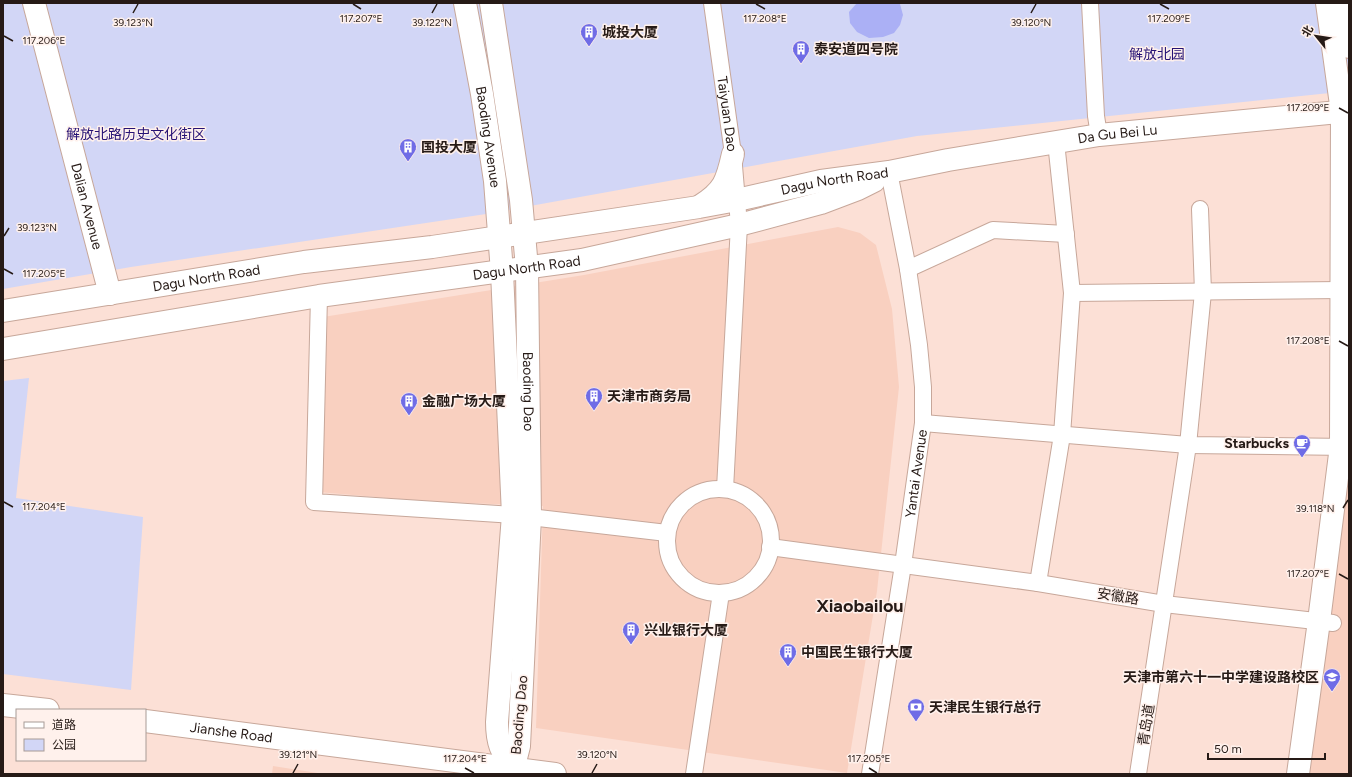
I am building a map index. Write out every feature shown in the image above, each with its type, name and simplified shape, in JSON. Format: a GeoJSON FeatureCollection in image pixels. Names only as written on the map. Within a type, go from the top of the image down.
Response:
{"type":"FeatureCollection","features":[{"type":"Feature","properties":{"kind":"main road","name":"Dalian Avenue"},"geometry":{"type":"LineString","coordinates":[[34,3],[110,294]]}},
{"type":"Feature","properties":{"kind":"main road","name":"Baoding Avenue"},"geometry":{"type":"LineString","coordinates":[[465,3],[482,94],[495,181],[513,236]]}},
{"type":"Feature","properties":{"kind":"main road","name":"Baoding Avenue"},"geometry":{"type":"LineString","coordinates":[[491,3],[518,179],[513,236],[502,272]]}},
{"type":"Feature","properties":{"kind":"main road"},"geometry":{"type":"LineString","coordinates":[[1312,774],[1326,622],[1345,447],[1341,290],[1346,112],[1327,3]]}},
{"type":"Feature","properties":{"kind":"main road"},"geometry":{"type":"LineString","coordinates":[[1344,3],[1349,47]]}},
{"type":"Feature","properties":{"kind":"main road","name":"Da Gu Bei Lu"},"geometry":{"type":"LineString","coordinates":[[889,172],[948,160],[1099,135],[1346,112]]}},
{"type":"Feature","properties":{"kind":"main road"},"geometry":{"type":"LineString","coordinates":[[699,207],[714,197],[722,187],[728,175],[733,154]]}},
{"type":"Feature","properties":{"kind":"main road","name":"Dagu North Road"},"geometry":{"type":"LineString","coordinates":[[3,311],[304,262],[513,236],[699,207],[821,181],[889,172]]}},
{"type":"Feature","properties":{"kind":"main road","name":"Dagu North Road"},"geometry":{"type":"LineString","coordinates":[[3,349],[319,296],[582,260],[739,225],[820,203],[858,189],[889,172]]}},
{"type":"Feature","properties":{"kind":"main road"},"geometry":{"type":"LineString","coordinates":[[455,243],[477,229],[484,220],[492,199],[495,181]]}},
{"type":"Feature","properties":{"kind":"main road"},"geometry":{"type":"LineString","coordinates":[[448,278],[486,260],[513,236],[543,256],[582,260]]}},
{"type":"Feature","properties":{"kind":"main road","name":"Baoding Dao"},"geometry":{"type":"LineString","coordinates":[[513,236],[527,268],[521,516],[497,722],[497,735],[500,746],[504,757],[513,771]]}},
{"type":"Feature","properties":{"kind":"main road","name":"Baoding Dao"},"geometry":{"type":"LineString","coordinates":[[502,272],[521,516]]}},
{"type":"Feature","properties":{"kind":"main road"},"geometry":{"type":"LineString","coordinates":[[1298,774],[1349,495]]}},
{"type":"Feature","properties":{"kind":"main road"},"geometry":{"type":"LineString","coordinates":[[3,705],[39,709]]}},
{"type":"Feature","properties":{"kind":"main road","name":"Jianshe Road"},"geometry":{"type":"LineString","coordinates":[[146,721],[513,771],[555,774]]}},
{"type":"Feature","properties":{"kind":"street","name":"Taiyuan Dao"},"geometry":{"type":"LineString","coordinates":[[712,3],[733,154],[739,225],[725,489]]}},
{"type":"Feature","properties":{"kind":"street"},"geometry":{"type":"LineString","coordinates":[[1090,3],[1096,116],[1099,135]]}},
{"type":"Feature","properties":{"kind":"street"},"geometry":{"type":"LineString","coordinates":[[1038,583],[1062,435],[1072,293],[1056,142]]}},
{"type":"Feature","properties":{"kind":"street","name":"Yantai Avenue"},"geometry":{"type":"LineString","coordinates":[[870,774],[903,565],[923,423],[923,387],[919,345],[908,269],[889,172]]}},
{"type":"Feature","properties":{"kind":"street","name":"青岛道"},"geometry":{"type":"LineString","coordinates":[[1138,774],[1188,445],[1203,292],[1200,209]]}},
{"type":"Feature","properties":{"kind":"street"},"geometry":{"type":"LineString","coordinates":[[908,269],[993,230],[1066,234]]}},
{"type":"Feature","properties":{"kind":"street"},"geometry":{"type":"LineString","coordinates":[[1072,293],[1341,290]]}},
{"type":"Feature","properties":{"kind":"street"},"geometry":{"type":"LineString","coordinates":[[319,296],[314,502],[521,516],[667,533]]}},
{"type":"Feature","properties":{"kind":"street"},"geometry":{"type":"LineString","coordinates":[[923,423],[1188,445],[1345,447]]}},
{"type":"Feature","properties":{"kind":"street"},"geometry":{"type":"LineString","coordinates":[[712,489],[725,489],[745,496],[758,506],[767,521],[771,538],[769,555],[762,570],[750,583],[734,591],[716,593],[699,590],[684,581],[673,567],[667,551],[667,533],[672,517],[682,503],[696,494],[712,489]]}},
{"type":"Feature","properties":{"kind":"street","name":"安徽路"},"geometry":{"type":"LineString","coordinates":[[770,547],[1038,583],[1164,604],[1326,622]]}},
{"type":"Feature","properties":{"kind":"street"},"geometry":{"type":"LineString","coordinates":[[694,774],[721,593]]}},
{"type":"Feature","properties":{"kind":"shaded area","name":"天津市第六十一中学建设路校区"},"geometry":{"type":"Polygon","coordinates":[[[1349,116],[1349,774],[1305,774],[1346,440],[1349,116]]]}},
{"type":"Feature","properties":{"kind":"shaded area"},"geometry":{"type":"Polygon","coordinates":[[[838,227],[860,233],[876,245],[892,309],[899,387],[877,591],[847,773],[536,728],[543,506],[423,501],[318,492],[323,317],[584,275],[838,227]]]}},
{"type":"Feature","properties":{"kind":"shaded area"},"geometry":{"type":"Polygon","coordinates":[[[273,766],[324,774],[272,774],[273,766]]]}},
{"type":"Feature","properties":{"kind":"green space","name":"解放北路历史文化街区"},"geometry":{"type":"Polygon","coordinates":[[[3,3],[1349,3],[1349,91],[917,136],[486,214],[131,267],[3,289],[3,3]]]}},
{"type":"Feature","properties":{"kind":"green space"},"geometry":{"type":"Polygon","coordinates":[[[29,378],[16,498],[143,517],[131,690],[3,674],[3,381],[29,378]]]}},
{"type":"Feature","properties":{"kind":"water"},"geometry":{"type":"Polygon","coordinates":[[[857,3],[900,4],[903,15],[900,25],[894,33],[883,37],[869,38],[857,32],[850,23],[849,12],[857,3]]]}},
{"type":"Feature","properties":{"kind":"place","name":"城投大厦"},"geometry":{"type":"Point","coordinates":[589,47]}},
{"type":"Feature","properties":{"kind":"place","name":"泰安道四号院"},"geometry":{"type":"Point","coordinates":[801,64]}},
{"type":"Feature","properties":{"kind":"place","name":"国投大厦"},"geometry":{"type":"Point","coordinates":[408,162]}},
{"type":"Feature","properties":{"kind":"place","name":"天津市商务局"},"geometry":{"type":"Point","coordinates":[594,411]}},
{"type":"Feature","properties":{"kind":"place","name":"金融广场大厦"},"geometry":{"type":"Point","coordinates":[409,416]}},
{"type":"Feature","properties":{"kind":"place","name":"Starbucks"},"geometry":{"type":"Point","coordinates":[1302,458]}},
{"type":"Feature","properties":{"kind":"place","name":"兴业银行大厦"},"geometry":{"type":"Point","coordinates":[631,645]}},
{"type":"Feature","properties":{"kind":"place","name":"中国民生银行大厦"},"geometry":{"type":"Point","coordinates":[788,667]}},
{"type":"Feature","properties":{"kind":"place","name":"天津市第六十一中学建设路校区"},"geometry":{"type":"Point","coordinates":[1332,692]}},
{"type":"Feature","properties":{"kind":"place","name":"天津民生银行总行"},"geometry":{"type":"Point","coordinates":[916,722]}},
{"type":"Feature","properties":{"kind":"district","name":"Xiaobailou"},"geometry":{"type":"Point","coordinates":[860,606]}},
{"type":"Feature","properties":{"kind":"park label","name":"解放北园"},"geometry":{"type":"Point","coordinates":[1157,54]}}]}
